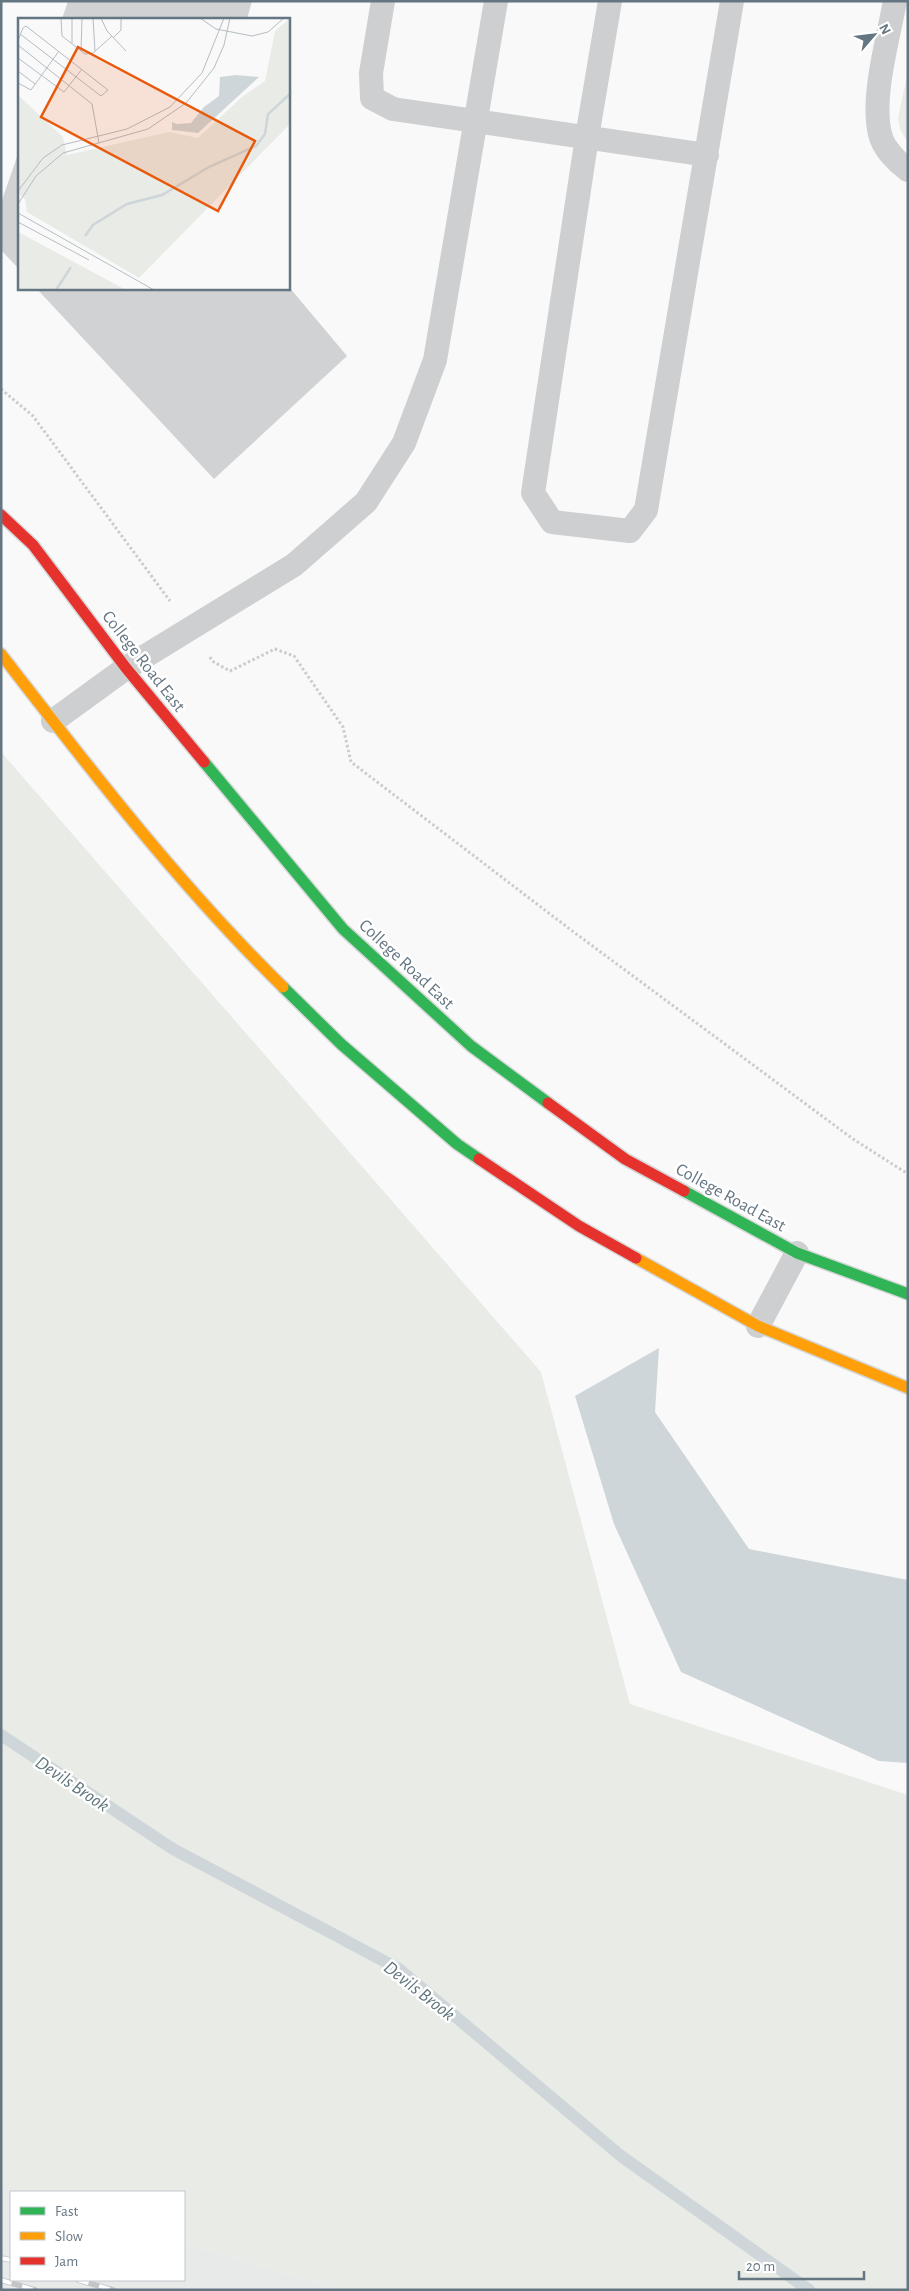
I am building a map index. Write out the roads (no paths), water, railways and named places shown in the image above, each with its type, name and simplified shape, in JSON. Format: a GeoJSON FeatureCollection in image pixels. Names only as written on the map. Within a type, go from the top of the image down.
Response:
{"type":"FeatureCollection","features":[{"type":"Feature","properties":{"kind":"street","name":"College Road East"},"geometry":{"type":"LineString","coordinates":[[1,515],[32,545],[126,668],[343,929],[470,1046],[625,1159],[798,1253],[908,1294]]}},
{"type":"Feature","properties":{"kind":"street"},"geometry":{"type":"LineString","coordinates":[[1,654],[122,810],[236,941],[348,1050],[457,1144],[579,1226],[758,1326],[908,1388]]}},
{"type":"Feature","properties":{"kind":"lane"},"geometry":{"type":"LineString","coordinates":[[383,1],[371,73],[372,98],[392,108],[706,155]]}},
{"type":"Feature","properties":{"kind":"lane"},"geometry":{"type":"LineString","coordinates":[[53,721],[126,668],[294,565],[366,502],[404,443],[435,360],[496,1]]}},
{"type":"Feature","properties":{"kind":"lane"},"geometry":{"type":"LineString","coordinates":[[610,1],[587,137],[533,493],[552,522],[630,531],[646,510],[732,1]]}},
{"type":"Feature","properties":{"kind":"lane"},"geometry":{"type":"LineString","coordinates":[[895,1],[876,108],[881,136],[898,162],[908,170]]}},
{"type":"Feature","properties":{"kind":"lane"},"geometry":{"type":"LineString","coordinates":[[887,49],[908,38]]}},
{"type":"Feature","properties":{"kind":"lane"},"geometry":{"type":"LineString","coordinates":[[758,1326],[798,1253]]}},
{"type":"Feature","properties":{"kind":"waterway","name":"Devils Brook"},"geometry":{"type":"LineString","coordinates":[[1,1735],[173,1849],[399,1969],[621,2156],[809,2290]]}},
{"type":"Feature","properties":{"kind":"railway"},"geometry":{"type":"LineString","coordinates":[[1,2258],[10,2260]]}},
{"type":"Feature","properties":{"kind":"railway"},"geometry":{"type":"LineString","coordinates":[[1,2280],[35,2290]]}},
{"type":"Feature","properties":{"kind":"railway"},"geometry":{"type":"LineString","coordinates":[[82,2281],[113,2290]]}}]}
